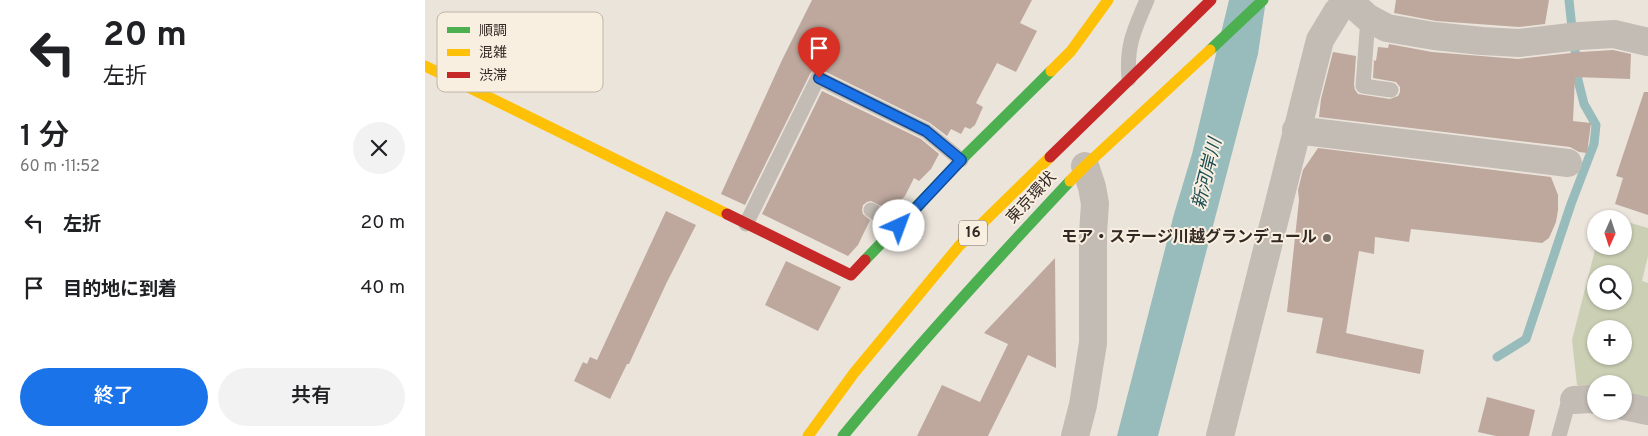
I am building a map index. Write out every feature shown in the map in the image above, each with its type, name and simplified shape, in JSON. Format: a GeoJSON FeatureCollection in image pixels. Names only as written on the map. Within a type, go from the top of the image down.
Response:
{"type":"FeatureCollection","features":[{"type":"Feature","properties":{"kind":"main road"},"geometry":{"type":"LineString","coordinates":[[478,92],[851,275],[961,160],[1071,51],[1108,0]]}},
{"type":"Feature","properties":{"kind":"main road","name":"東京環状"},"geometry":{"type":"LineString","coordinates":[[808,436],[854,373],[959,246],[1211,0]]}},
{"type":"Feature","properties":{"kind":"main road","name":"東京環状"},"geometry":{"type":"LineString","coordinates":[[843,436],[984,273],[1085,166],[1263,0]]}},
{"type":"Feature","properties":{"kind":"main road"},"geometry":{"type":"LineString","coordinates":[[425,66],[437,72]]}},
{"type":"Feature","properties":{"kind":"street"},"geometry":{"type":"LineString","coordinates":[[1220,436],[1320,40],[1337,12],[1354,6],[1387,28],[1482,41],[1519,43],[1613,34],[1648,42]]}},
{"type":"Feature","properties":{"kind":"street"},"geometry":{"type":"LineString","coordinates":[[1296,130],[1568,163]]}},
{"type":"Feature","properties":{"kind":"street"},"geometry":{"type":"LineString","coordinates":[[1075,436],[1083,405],[1093,343],[1093,233],[1095,204],[1085,166]]}},
{"type":"Feature","properties":{"kind":"street"},"geometry":{"type":"LineString","coordinates":[[1632,408],[1648,412]]}},
{"type":"Feature","properties":{"kind":"lane"},"geometry":{"type":"LineString","coordinates":[[1129,79],[1130,43],[1147,0]]}},
{"type":"Feature","properties":{"kind":"lane"},"geometry":{"type":"LineString","coordinates":[[1354,6],[1363,86],[1391,90]]}},
{"type":"Feature","properties":{"kind":"lane"},"geometry":{"type":"LineString","coordinates":[[746,224],[819,78],[926,131],[961,160]]}},
{"type":"Feature","properties":{"kind":"lane"},"geometry":{"type":"LineString","coordinates":[[871,210],[899,226]]}},
{"type":"Feature","properties":{"kind":"lane"},"geometry":{"type":"LineString","coordinates":[[1559,436],[1567,407],[1585,400]]}},
{"type":"Feature","properties":{"kind":"green space"},"geometry":{"type":"Polygon","coordinates":[[[1633,224],[1648,228],[1648,256],[1642,281],[1648,283],[1648,401],[1632,398],[1632,375],[1587,375],[1587,387],[1577,385],[1572,340],[1587,281],[1587,310],[1632,310],[1632,265],[1591,265],[1594,255],[1633,255],[1633,224]]]}},
{"type":"Feature","properties":{"kind":"water","name":"新河岸川"},"geometry":{"type":"Polygon","coordinates":[[[1229,0],[1266,0],[1258,54],[1158,436],[1117,436],[1174,214],[1192,154],[1229,0]]]}},
{"type":"Feature","properties":{"kind":"building"},"geometry":{"type":"Polygon","coordinates":[[[812,0],[1032,0],[1020,23],[1037,31],[1016,72],[997,63],[976,103],[983,107],[975,125],[970,129],[965,127],[961,134],[951,129],[947,136],[930,123],[822,70],[813,70],[745,205],[721,194],[782,60],[812,0]]]}},
{"type":"Feature","properties":{"kind":"building"},"geometry":{"type":"Polygon","coordinates":[[[1396,0],[1549,0],[1545,24],[1519,27],[1436,21],[1394,13],[1396,0]]]}},
{"type":"Feature","properties":{"kind":"building"},"geometry":{"type":"Polygon","coordinates":[[[1389,44],[1432,52],[1518,59],[1613,50],[1631,54],[1630,79],[1575,77],[1573,121],[1591,123],[1587,153],[1579,152],[1570,147],[1319,117],[1321,99],[1333,52],[1356,56],[1354,85],[1358,94],[1390,99],[1398,96],[1400,87],[1396,82],[1373,78],[1374,60],[1376,61],[1378,47],[1388,48],[1389,44]]]}},
{"type":"Feature","properties":{"kind":"building"},"geometry":{"type":"Polygon","coordinates":[[[822,91],[921,139],[939,154],[931,169],[919,181],[914,178],[905,196],[891,211],[871,201],[863,205],[863,214],[870,220],[858,245],[848,256],[762,214],[822,91]]]}},
{"type":"Feature","properties":{"kind":"building"},"geometry":{"type":"Polygon","coordinates":[[[1644,92],[1648,92],[1648,215],[1615,204],[1623,178],[1616,176],[1644,92]]]}},
{"type":"Feature","properties":{"kind":"building","name":"モア・ステージ川越グランデュール"},"geometry":{"type":"Polygon","coordinates":[[[1318,148],[1551,177],[1558,195],[1556,222],[1549,238],[1542,243],[1411,229],[1409,242],[1375,237],[1374,254],[1359,251],[1346,333],[1424,350],[1420,374],[1316,353],[1323,318],[1287,312],[1299,200],[1298,190],[1303,170],[1318,148]]]}},
{"type":"Feature","properties":{"kind":"building"},"geometry":{"type":"Polygon","coordinates":[[[666,211],[696,225],[629,364],[627,364],[610,399],[574,381],[583,362],[587,364],[590,357],[597,360],[666,211]]]}},
{"type":"Feature","properties":{"kind":"building"},"geometry":{"type":"Polygon","coordinates":[[[1055,258],[1056,368],[1028,355],[988,436],[917,436],[942,385],[980,402],[1008,344],[984,333],[1055,258]]]}},
{"type":"Feature","properties":{"kind":"building"},"geometry":{"type":"Polygon","coordinates":[[[786,261],[841,287],[818,331],[765,305],[786,261]]]}},
{"type":"Feature","properties":{"kind":"building"},"geometry":{"type":"Polygon","coordinates":[[[1487,397],[1535,410],[1529,436],[1496,436],[1478,432],[1487,397]]]}},
{"type":"Feature","properties":{"kind":"waterway"},"geometry":{"type":"LineString","coordinates":[[1569,0],[1572,28]]}},
{"type":"Feature","properties":{"kind":"waterway"},"geometry":{"type":"LineString","coordinates":[[1497,357],[1526,339],[1571,204],[1594,144],[1596,125],[1584,104],[1578,80],[1575,50]]}},
{"type":"Feature","properties":{"kind":"traffic: fast"},"geometry":{"type":"LineString","coordinates":[[1210,50],[1263,0]]}},
{"type":"Feature","properties":{"kind":"traffic: fast"},"geometry":{"type":"LineString","coordinates":[[865,260],[961,160],[1051,71]]}},
{"type":"Feature","properties":{"kind":"traffic: fast"},"geometry":{"type":"LineString","coordinates":[[843,436],[954,307],[1070,181]]}},
{"type":"Feature","properties":{"kind":"traffic: slow"},"geometry":{"type":"LineString","coordinates":[[1051,71],[1071,51],[1108,0]]}},
{"type":"Feature","properties":{"kind":"traffic: slow"},"geometry":{"type":"LineString","coordinates":[[1070,181],[1210,50]]}},
{"type":"Feature","properties":{"kind":"traffic: slow"},"geometry":{"type":"LineString","coordinates":[[425,66],[437,72]]}},
{"type":"Feature","properties":{"kind":"traffic: slow"},"geometry":{"type":"LineString","coordinates":[[478,92],[727,214]]}},
{"type":"Feature","properties":{"kind":"traffic: slow"},"geometry":{"type":"LineString","coordinates":[[808,436],[854,373],[959,246],[1050,157]]}},
{"type":"Feature","properties":{"kind":"traffic: jam"},"geometry":{"type":"LineString","coordinates":[[1050,157],[1211,0]]}},
{"type":"Feature","properties":{"kind":"traffic: jam"},"geometry":{"type":"LineString","coordinates":[[727,214],[851,275],[865,260]]}},
{"type":"Feature","properties":{"kind":"place","name":"モア・ステージ川越グランデュール"},"geometry":{"type":"Point","coordinates":[1327,238]}},
{"type":"Feature","properties":{"kind":"route"},"geometry":{"type":"LineString","coordinates":[[819,78],[926,131],[961,160],[899,226]]}}]}
